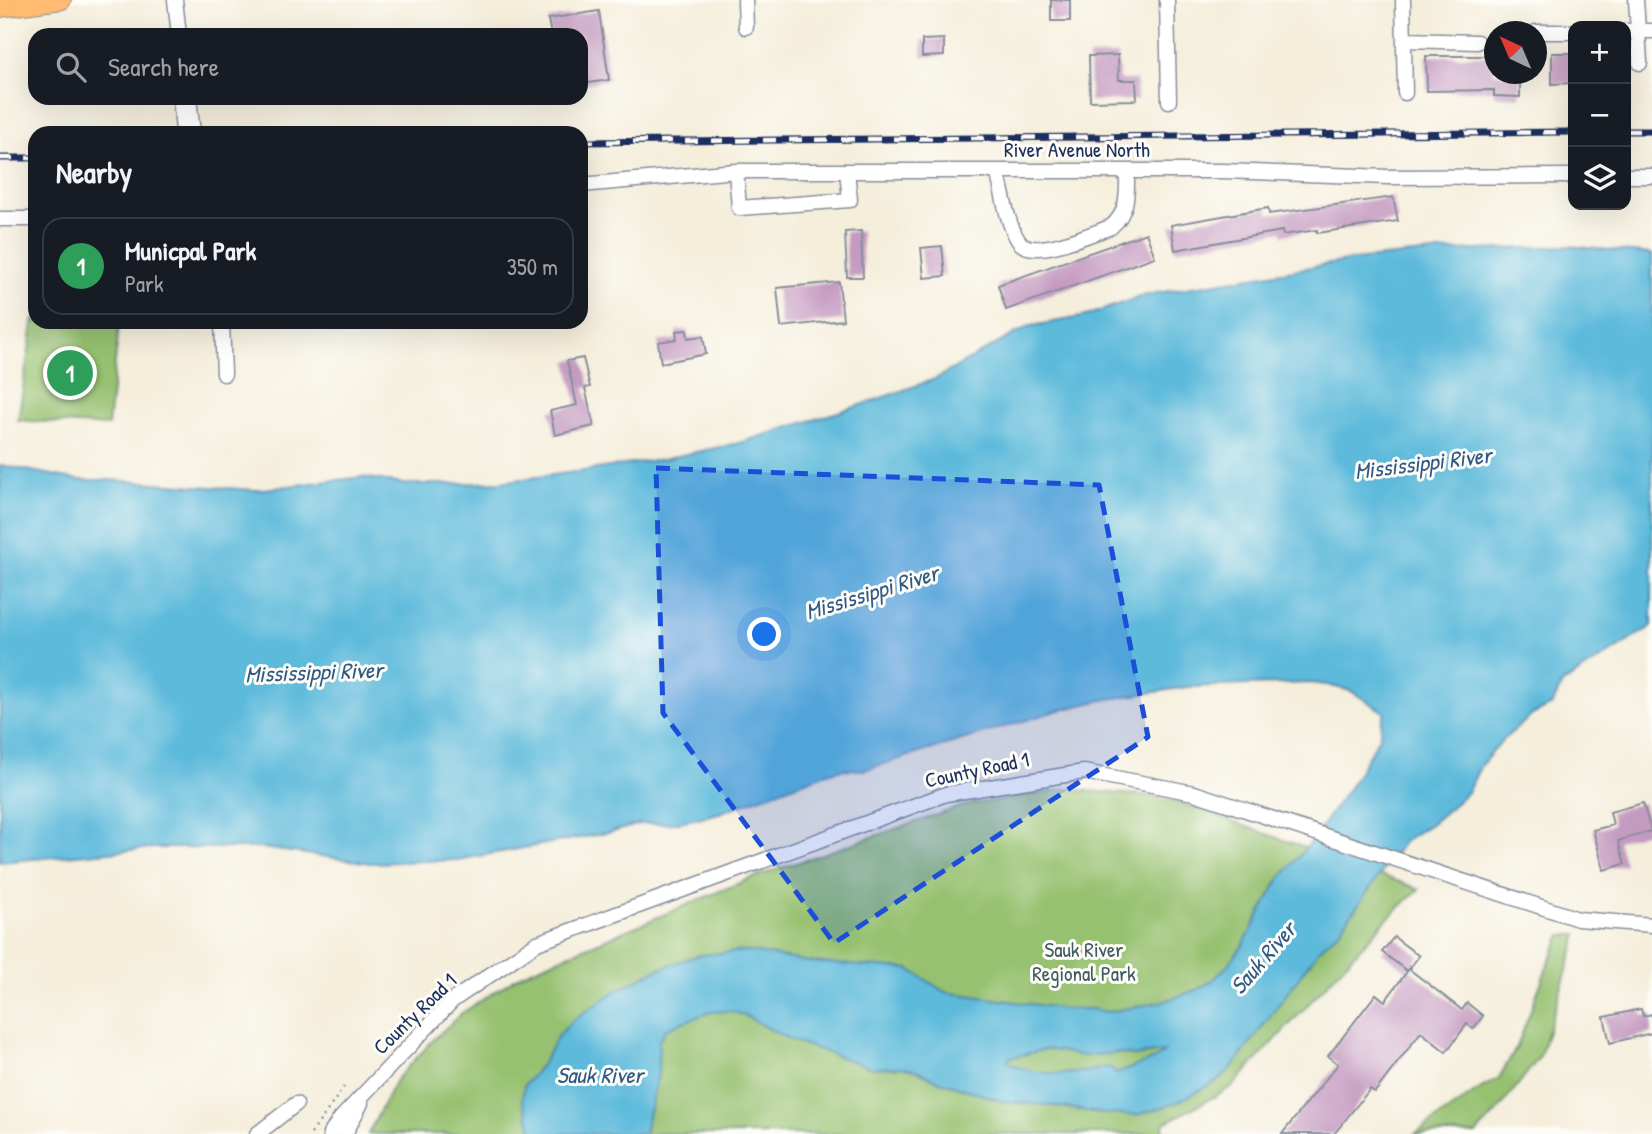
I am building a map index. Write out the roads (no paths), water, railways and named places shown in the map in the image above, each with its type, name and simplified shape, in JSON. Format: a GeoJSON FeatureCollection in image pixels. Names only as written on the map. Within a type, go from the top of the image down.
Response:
{"type":"FeatureCollection","features":[{"type":"Feature","properties":{"kind":"main road"},"geometry":{"type":"LineString","coordinates":[[0,8],[62,0]]}},
{"type":"Feature","properties":{"kind":"street"},"geometry":{"type":"LineString","coordinates":[[175,0],[177,28]]}},
{"type":"Feature","properties":{"kind":"street"},"geometry":{"type":"LineString","coordinates":[[744,0],[746,27]]}},
{"type":"Feature","properties":{"kind":"street"},"geometry":{"type":"LineString","coordinates":[[1167,0],[1169,101]]}},
{"type":"Feature","properties":{"kind":"street"},"geometry":{"type":"LineString","coordinates":[[1403,0],[1405,93]]}},
{"type":"Feature","properties":{"kind":"street"},"geometry":{"type":"LineString","coordinates":[[1636,0],[1640,63]]}},
{"type":"Feature","properties":{"kind":"street"},"geometry":{"type":"LineString","coordinates":[[1547,32],[1568,32]]}},
{"type":"Feature","properties":{"kind":"street"},"geometry":{"type":"LineString","coordinates":[[1405,40],[1476,42]]}},
{"type":"Feature","properties":{"kind":"street"},"geometry":{"type":"LineString","coordinates":[[181,105],[182,126]]}},
{"type":"Feature","properties":{"kind":"street"},"geometry":{"type":"LineString","coordinates":[[190,105],[192,126]]}},
{"type":"Feature","properties":{"kind":"street"},"geometry":{"type":"LineString","coordinates":[[736,170],[739,208],[850,200],[847,171]]}},
{"type":"Feature","properties":{"kind":"street","name":"River Avenue North"},"geometry":{"type":"LineString","coordinates":[[588,184],[736,170],[1223,171],[1388,177],[1568,176]]}},
{"type":"Feature","properties":{"kind":"street"},"geometry":{"type":"LineString","coordinates":[[998,171],[1012,228],[1019,243],[1030,250],[1046,248],[1111,227],[1119,219],[1126,202],[1126,171]]}},
{"type":"Feature","properties":{"kind":"street"},"geometry":{"type":"LineString","coordinates":[[1631,176],[1652,176]]}},
{"type":"Feature","properties":{"kind":"street"},"geometry":{"type":"LineString","coordinates":[[0,219],[28,219]]}},
{"type":"Feature","properties":{"kind":"street"},"geometry":{"type":"LineString","coordinates":[[222,329],[224,374]]}},
{"type":"Feature","properties":{"kind":"street","name":"County Road 1"},"geometry":{"type":"LineString","coordinates":[[330,1134],[341,1118],[453,1000],[537,943],[946,794],[1084,772],[1194,793],[1578,919],[1652,925]]}},
{"type":"Feature","properties":{"kind":"street","name":"County Road 1"},"geometry":{"type":"LineString","coordinates":[[345,1134],[368,1089]]}},
{"type":"Feature","properties":{"kind":"street"},"geometry":{"type":"LineString","coordinates":[[257,1134],[296,1104]]}},
{"type":"Feature","properties":{"kind":"water"},"geometry":{"type":"Polygon","coordinates":[[[1568,246],[1652,254],[1652,626],[1562,684],[1552,705],[1532,715],[1503,740],[1481,765],[1468,791],[1432,823],[1404,841],[1340,930],[1318,951],[1235,1064],[1221,1079],[1176,1103],[1138,1115],[1105,1114],[1001,1101],[934,1079],[919,1071],[900,1067],[872,1068],[788,1039],[744,1015],[730,1011],[711,1012],[665,1030],[659,1041],[658,1074],[644,1134],[532,1134],[522,1100],[524,1086],[544,1061],[557,1037],[573,1020],[614,992],[658,969],[699,955],[746,951],[809,962],[909,969],[945,992],[1066,1009],[1109,1012],[1165,1001],[1196,990],[1213,980],[1243,945],[1278,881],[1307,847],[1355,779],[1380,735],[1385,713],[1351,691],[1310,683],[1187,687],[1103,700],[1056,711],[864,770],[844,769],[827,773],[719,813],[673,823],[640,824],[612,832],[457,860],[371,863],[262,848],[153,848],[0,862],[0,465],[79,480],[255,490],[363,477],[403,484],[450,484],[500,482],[583,471],[663,459],[739,443],[864,404],[935,379],[1027,327],[1086,316],[1145,295],[1353,260],[1434,252],[1568,246]],[[1048,1049],[1009,1058],[1007,1061],[1029,1070],[1043,1072],[1084,1072],[1107,1067],[1113,1069],[1116,1074],[1157,1058],[1164,1052],[1134,1056],[1118,1053],[1083,1056],[1048,1049]]]}},
{"type":"Feature","properties":{"kind":"railway"},"geometry":{"type":"LineString","coordinates":[[1631,131],[1652,131]]}},
{"type":"Feature","properties":{"kind":"railway"},"geometry":{"type":"LineString","coordinates":[[588,142],[1568,132]]}},
{"type":"Feature","properties":{"kind":"railway"},"geometry":{"type":"LineString","coordinates":[[0,158],[28,158]]}},
{"type":"Feature","properties":{"kind":"place","name":"Municpal Park"},"geometry":{"type":"Point","coordinates":[70,373]}},
{"type":"Feature","properties":{"kind":"water label","name":"Mississippi River"},"geometry":{"type":"Point","coordinates":[1423,463]}},
{"type":"Feature","properties":{"kind":"water label","name":"Mississippi River"},"geometry":{"type":"Point","coordinates":[872,592]}},
{"type":"Feature","properties":{"kind":"water label","name":"Mississippi River"},"geometry":{"type":"Point","coordinates":[314,672]}},
{"type":"Feature","properties":{"kind":"water label","name":"Sauk River"},"geometry":{"type":"Point","coordinates":[1263,958]}},
{"type":"Feature","properties":{"kind":"water label","name":"Sauk River"},"geometry":{"type":"Point","coordinates":[600,1075]}},
{"type":"Feature","properties":{"kind":"park label","name":"Sauk River Regional Park"},"geometry":{"type":"Point","coordinates":[1084,962]}}]}
